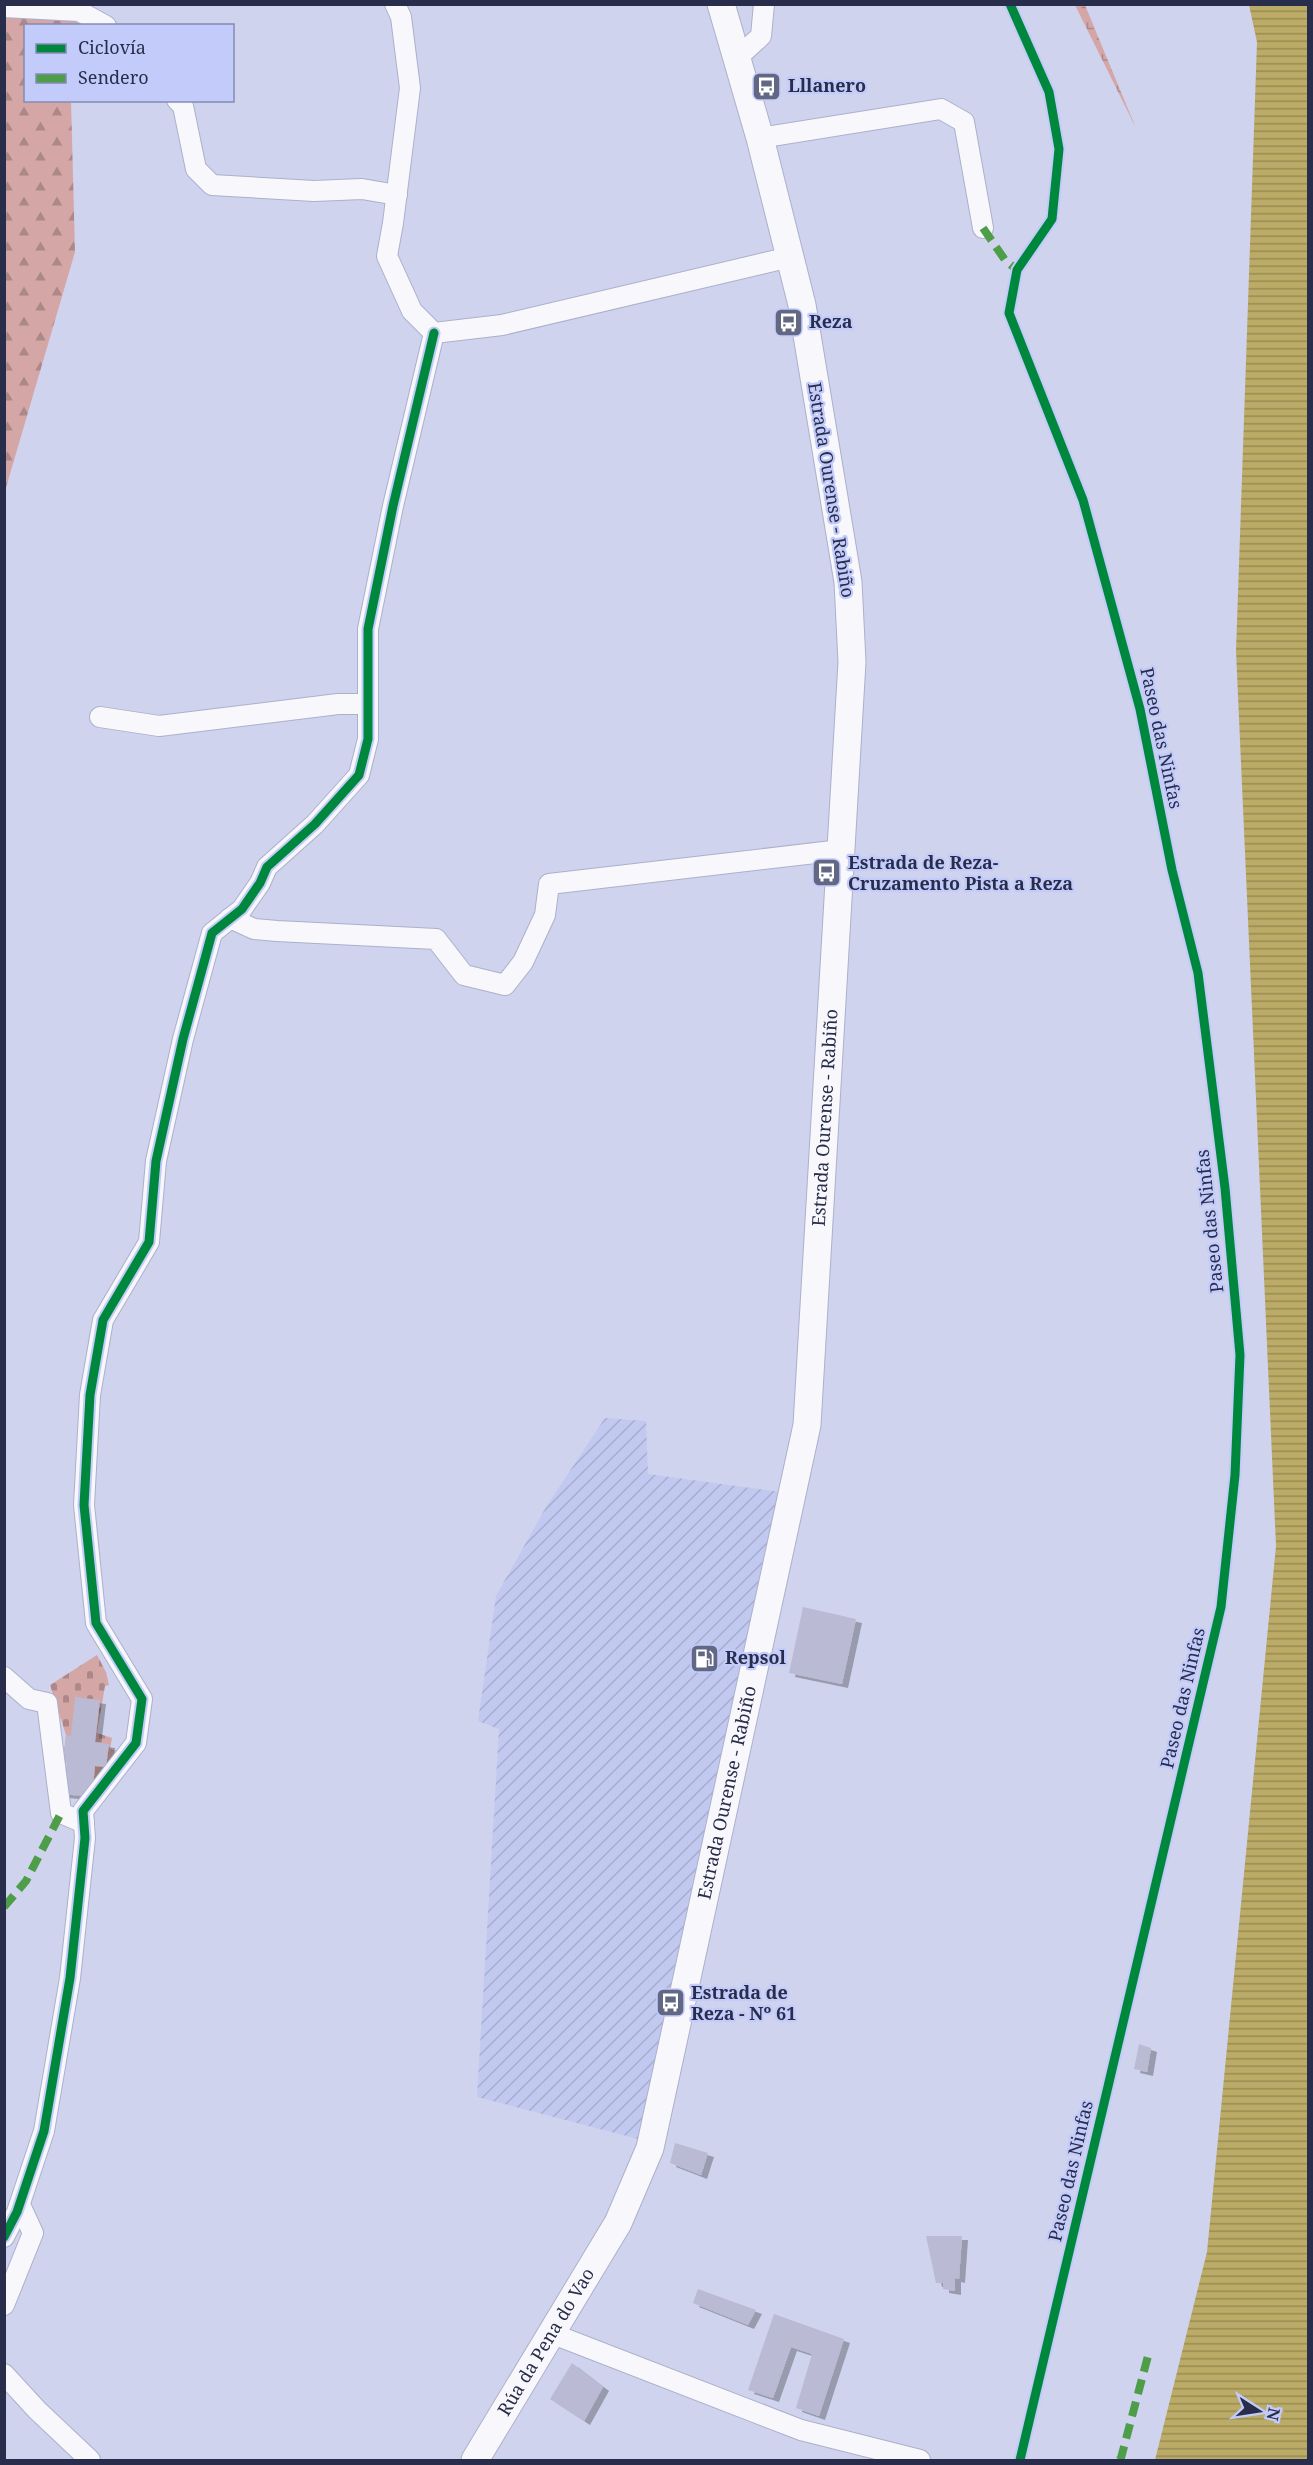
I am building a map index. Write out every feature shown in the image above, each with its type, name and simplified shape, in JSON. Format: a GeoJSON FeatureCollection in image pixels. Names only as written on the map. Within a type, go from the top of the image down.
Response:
{"type":"FeatureCollection","features":[{"type":"Feature","properties":{"kind":"main road","name":"Estrada Ourense - Rabiño"},"geometry":{"type":"LineString","coordinates":[[618,2223],[650,2148],[807,1425],[852,662],[848,582],[802,305],[760,138],[721,4]]}},
{"type":"Feature","properties":{"kind":"main road","name":"Rúa da Pena do Vao"},"geometry":{"type":"LineString","coordinates":[[475,2460],[618,2223]]}},
{"type":"Feature","properties":{"kind":"street"},"geometry":{"type":"LineString","coordinates":[[395,4],[401,17],[410,88],[387,256],[412,311],[434,333]]}},
{"type":"Feature","properties":{"kind":"street"},"geometry":{"type":"LineString","coordinates":[[737,58],[761,36],[764,4]]}},
{"type":"Feature","properties":{"kind":"street"},"geometry":{"type":"LineString","coordinates":[[4,7],[79,11],[102,24]]}},
{"type":"Feature","properties":{"kind":"street"},"geometry":{"type":"LineString","coordinates":[[179,102],[183,106],[196,169],[212,185],[314,191],[362,189],[397,195]]}},
{"type":"Feature","properties":{"kind":"street"},"geometry":{"type":"LineString","coordinates":[[760,138],[941,109],[964,122],[983,228]]}},
{"type":"Feature","properties":{"kind":"street"},"geometry":{"type":"LineString","coordinates":[[434,333],[502,325],[790,257]]}},
{"type":"Feature","properties":{"kind":"street"},"geometry":{"type":"LineString","coordinates":[[4,2236],[20,2205],[44,2131],[70,1978],[85,1838],[83,1812],[136,1743],[142,1699],[96,1623],[84,1505],[90,1395],[103,1320],[149,1242],[156,1161],[183,1039],[212,933],[242,909],[260,883],[267,867],[315,824],[359,775],[368,740],[368,629],[393,506],[434,333]]}},
{"type":"Feature","properties":{"kind":"street"},"geometry":{"type":"LineString","coordinates":[[100,717],[159,726],[338,704],[368,704]]}},
{"type":"Feature","properties":{"kind":"street"},"geometry":{"type":"LineString","coordinates":[[230,918],[254,928],[277,931],[436,939],[464,975],[505,985],[523,962],[544,915],[549,884],[841,850]]}},
{"type":"Feature","properties":{"kind":"street"},"geometry":{"type":"LineString","coordinates":[[4,1677],[29,1699],[47,1703],[61,1813],[84,1823]]}},
{"type":"Feature","properties":{"kind":"street"},"geometry":{"type":"LineString","coordinates":[[4,2306],[33,2234],[20,2205]]}},
{"type":"Feature","properties":{"kind":"street"},"geometry":{"type":"LineString","coordinates":[[553,2334],[801,2430],[920,2460]]}},
{"type":"Feature","properties":{"kind":"street"},"geometry":{"type":"LineString","coordinates":[[4,2373],[37,2410],[90,2460]]}},
{"type":"Feature","properties":{"kind":"shaded area"},"geometry":{"type":"Polygon","coordinates":[[[1249,5],[1308,5],[1308,2460],[1155,2460],[1207,2252],[1276,1546],[1236,651],[1257,42],[1249,5]]]}},
{"type":"Feature","properties":{"kind":"shaded area"},"geometry":{"type":"Polygon","coordinates":[[[605,1418],[646,1421],[648,1474],[780,1492],[638,2139],[477,2097],[499,1729],[478,1721],[496,1596],[546,1507],[605,1418]]]}},
{"type":"Feature","properties":{"kind":"green space"},"geometry":{"type":"Polygon","coordinates":[[[5,5],[94,5],[82,24],[24,24],[24,102],[71,102],[75,252],[5,491],[5,5]]]}},
{"type":"Feature","properties":{"kind":"green space"},"geometry":{"type":"Polygon","coordinates":[[[1075,5],[1085,5],[1135,126],[1075,5]]]}},
{"type":"Feature","properties":{"kind":"green space"},"geometry":{"type":"Polygon","coordinates":[[[97,1655],[106,1672],[109,1685],[105,1686],[97,1733],[112,1738],[110,1749],[120,1752],[92,1797],[63,1794],[67,1763],[63,1762],[66,1735],[50,1685],[97,1655]]]}},
{"type":"Feature","properties":{"kind":"building"},"geometry":{"type":"Polygon","coordinates":[[[803,1607],[856,1619],[842,1684],[789,1673],[803,1607]]]}},
{"type":"Feature","properties":{"kind":"building"},"geometry":{"type":"Polygon","coordinates":[[[75,1697],[100,1700],[95,1742],[109,1744],[106,1767],[95,1766],[92,1797],[63,1794],[67,1762],[63,1762],[66,1735],[71,1736],[75,1697]]]}},
{"type":"Feature","properties":{"kind":"building"},"geometry":{"type":"Polygon","coordinates":[[[1139,2044],[1151,2048],[1147,2072],[1134,2069],[1139,2044]]]}},
{"type":"Feature","properties":{"kind":"building"},"geometry":{"type":"Polygon","coordinates":[[[675,2143],[708,2153],[701,2175],[670,2163],[675,2143]]]}},
{"type":"Feature","properties":{"kind":"building"},"geometry":{"type":"Polygon","coordinates":[[[926,2236],[962,2236],[959,2279],[955,2278],[955,2291],[943,2289],[943,2283],[936,2283],[926,2236]]]}},
{"type":"Feature","properties":{"kind":"building"},"geometry":{"type":"Polygon","coordinates":[[[698,2289],[756,2310],[748,2325],[693,2303],[698,2289]]]}},
{"type":"Feature","properties":{"kind":"building"},"geometry":{"type":"Polygon","coordinates":[[[774,2314],[844,2339],[819,2416],[796,2408],[812,2354],[791,2347],[773,2398],[748,2390],[774,2314]]]}},
{"type":"Feature","properties":{"kind":"building"},"geometry":{"type":"Polygon","coordinates":[[[572,2363],[603,2387],[584,2421],[550,2399],[572,2363]]]}},
{"type":"Feature","properties":{"kind":"marked path"},"geometry":{"type":"LineString","coordinates":[[983,228],[1005,260],[1017,270]]}},
{"type":"Feature","properties":{"kind":"marked path"},"geometry":{"type":"LineString","coordinates":[[4,1907],[26,1881],[61,1813]]}},
{"type":"Feature","properties":{"kind":"marked path"},"geometry":{"type":"LineString","coordinates":[[1119,2460],[1148,2356]]}},
{"type":"Feature","properties":{"kind":"cycle path","name":"Paseo das Ninfas"},"geometry":{"type":"LineString","coordinates":[[1010,4],[1049,92],[1059,149],[1052,219],[1017,270],[1009,313],[1083,500],[1140,709],[1172,870],[1198,973],[1225,1188],[1240,1355],[1235,1475],[1221,1607],[1020,2460]]}},
{"type":"Feature","properties":{"kind":"cycle path"},"geometry":{"type":"LineString","coordinates":[[4,2237],[17,2212],[44,2131],[70,1978],[85,1838],[83,1811],[136,1743],[142,1699],[96,1623],[84,1505],[90,1395],[103,1320],[149,1242],[156,1161],[183,1039],[212,933],[242,909],[260,883],[267,867],[315,824],[359,775],[368,739],[368,629],[393,506],[434,333]]}},
{"type":"Feature","properties":{"kind":"place","name":"Lllanero"},"geometry":{"type":"Point","coordinates":[767,86]}},
{"type":"Feature","properties":{"kind":"place","name":"Reza"},"geometry":{"type":"Point","coordinates":[788,322]}},
{"type":"Feature","properties":{"kind":"place","name":"Estrada de Reza- Cruzamento Pista a Reza"},"geometry":{"type":"Point","coordinates":[827,873]}},
{"type":"Feature","properties":{"kind":"place","name":"Repsol"},"geometry":{"type":"Point","coordinates":[704,1658]}},
{"type":"Feature","properties":{"kind":"place","name":"Estrada de Reza - Nº 61"},"geometry":{"type":"Point","coordinates":[670,2003]}}]}
